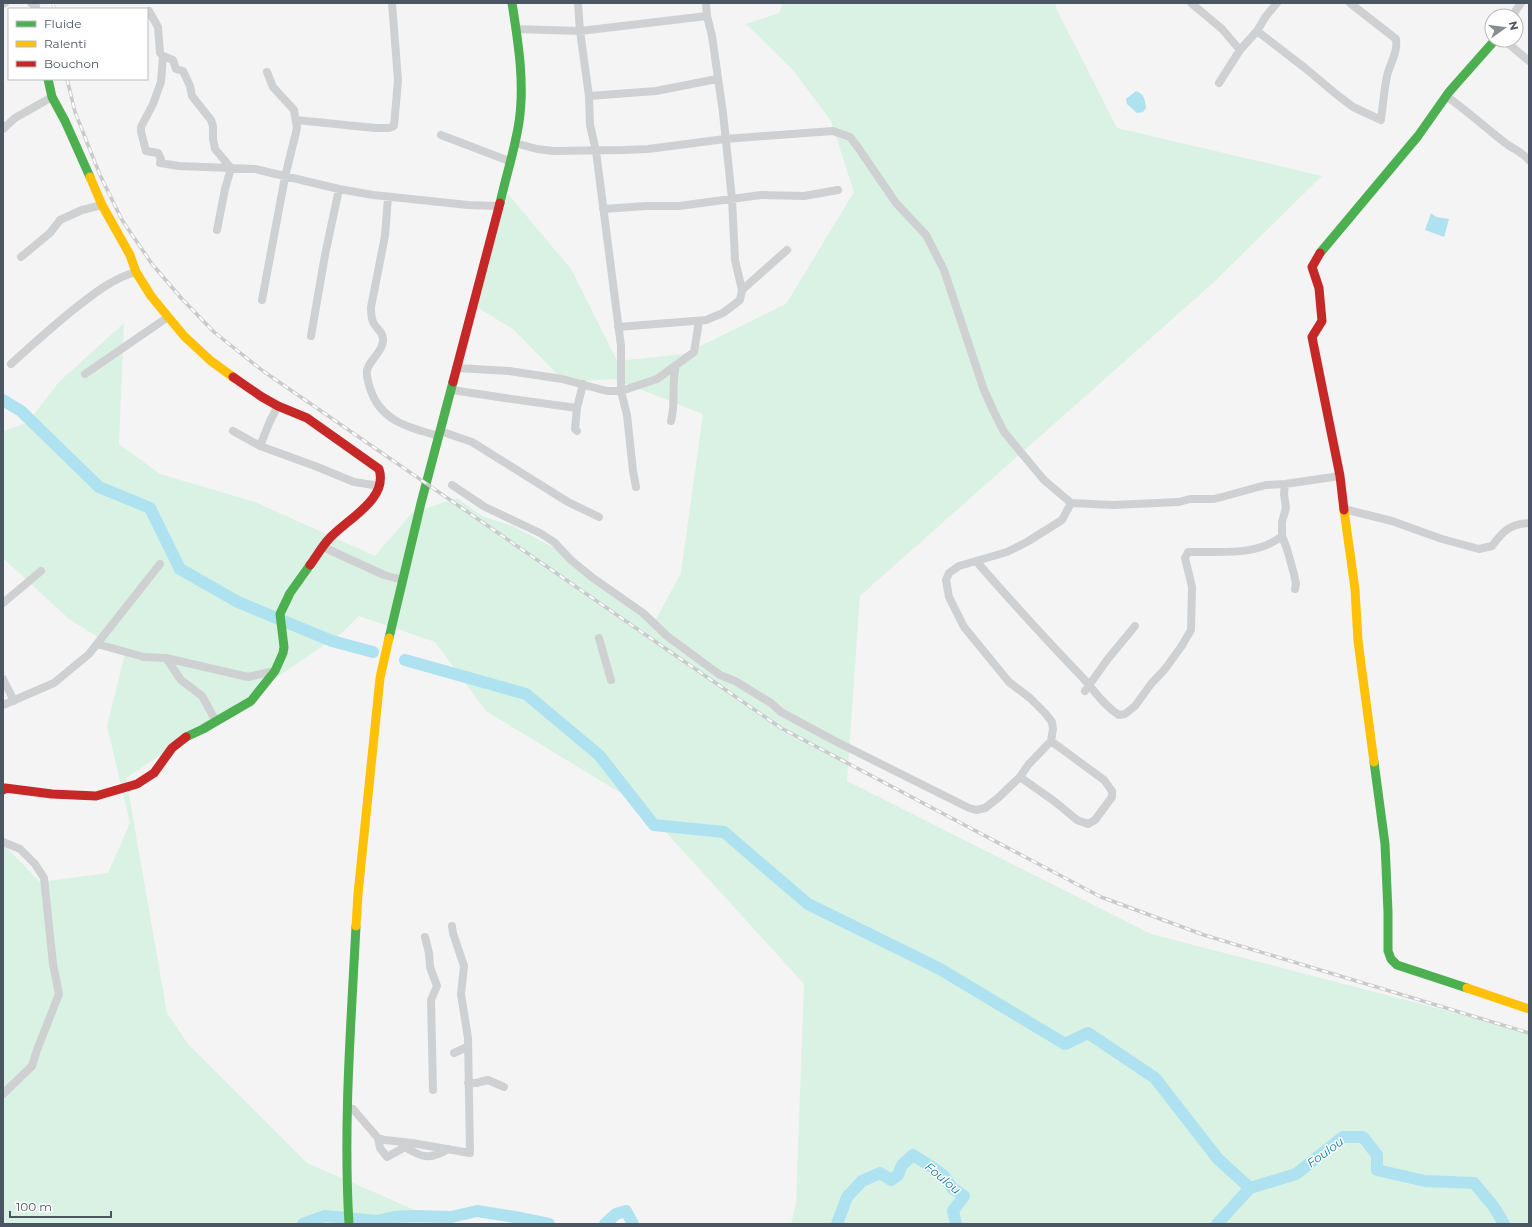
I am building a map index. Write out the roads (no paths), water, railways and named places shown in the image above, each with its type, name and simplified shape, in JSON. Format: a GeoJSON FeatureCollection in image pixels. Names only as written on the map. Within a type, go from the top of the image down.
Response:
{"type":"FeatureCollection","features":[{"type":"Feature","properties":{"kind":"street"},"geometry":{"type":"LineString","coordinates":[[296,120],[375,128],[389,128],[394,126],[398,80],[392,3]]}},
{"type":"Feature","properties":{"kind":"street"},"geometry":{"type":"LineString","coordinates":[[349,1224],[347,1190],[347,1108],[358,894],[367,793],[380,678],[386,644],[452,390],[456,368],[509,161],[515,143],[521,102],[516,29],[512,3]]}},
{"type":"Feature","properties":{"kind":"street"},"geometry":{"type":"LineString","coordinates":[[578,3],[580,31],[589,96],[590,125],[596,151],[621,346],[622,391],[627,415],[636,487]]}},
{"type":"Feature","properties":{"kind":"street"},"geometry":{"type":"LineString","coordinates":[[618,327],[706,320],[723,313],[740,300],[742,290],[735,260],[732,198],[712,36],[707,16],[706,3]]}},
{"type":"Feature","properties":{"kind":"street"},"geometry":{"type":"LineString","coordinates":[[1191,3],[1222,29],[1240,50]]}},
{"type":"Feature","properties":{"kind":"street"},"geometry":{"type":"LineString","coordinates":[[1219,83],[1240,50],[1257,31],[1266,16],[1277,3]]}},
{"type":"Feature","properties":{"kind":"street"},"geometry":{"type":"LineString","coordinates":[[1257,31],[1306,68],[1353,107],[1380,120],[1388,74],[1397,46],[1396,39],[1350,3]]}},
{"type":"Feature","properties":{"kind":"street"},"geometry":{"type":"LineString","coordinates":[[149,11],[158,27],[159,49],[163,56],[161,82],[141,127],[141,132],[146,151],[158,153],[162,159],[160,163],[179,166],[255,169],[339,189],[388,197],[498,206]]}},
{"type":"Feature","properties":{"kind":"street"},"geometry":{"type":"LineString","coordinates":[[516,29],[580,31],[707,16]]}},
{"type":"Feature","properties":{"kind":"street"},"geometry":{"type":"LineString","coordinates":[[1488,48],[1446,96],[1404,153],[1319,254],[1312,267],[1319,288],[1322,321],[1312,337],[1340,476],[1355,589],[1358,641],[1384,844],[1388,892],[1388,951],[1391,959],[1397,965],[1529,1009]]}},
{"type":"Feature","properties":{"kind":"street"},"geometry":{"type":"LineString","coordinates":[[1513,48],[1529,62]]}},
{"type":"Feature","properties":{"kind":"street"},"geometry":{"type":"LineString","coordinates":[[163,56],[173,60],[176,69],[183,71],[190,86],[192,96],[211,120],[215,149],[231,168]]}},
{"type":"Feature","properties":{"kind":"street"},"geometry":{"type":"LineString","coordinates":[[262,300],[285,177],[297,128],[294,110],[273,87],[267,72]]}},
{"type":"Feature","properties":{"kind":"street"},"geometry":{"type":"LineString","coordinates":[[589,96],[656,91],[717,79]]}},
{"type":"Feature","properties":{"kind":"street"},"geometry":{"type":"LineString","coordinates":[[4,787],[52,794],[96,796],[136,784],[154,773],[172,748],[187,736],[251,701],[274,671],[283,653],[284,647],[280,619],[290,594],[323,547],[344,524],[367,506],[380,486],[381,475],[379,469],[308,418],[278,406],[212,361],[184,336],[152,296],[136,272],[130,255],[102,205],[65,121],[52,98],[48,80]]}},
{"type":"Feature","properties":{"kind":"street"},"geometry":{"type":"LineString","coordinates":[[1446,96],[1505,143],[1524,154],[1529,160]]}},
{"type":"Feature","properties":{"kind":"street"},"geometry":{"type":"LineString","coordinates":[[3,129],[15,118],[52,98]]}},
{"type":"Feature","properties":{"kind":"street"},"geometry":{"type":"LineString","coordinates":[[515,143],[537,149],[554,151],[596,151],[648,149],[725,139],[833,131],[850,137],[896,203],[926,235],[937,254],[944,270],[984,390],[1004,432],[1044,480],[1072,503],[1113,505],[1179,502],[1190,499],[1214,499],[1266,485],[1285,484],[1340,476]]}},
{"type":"Feature","properties":{"kind":"street"},"geometry":{"type":"LineString","coordinates":[[442,135],[509,161]]}},
{"type":"Feature","properties":{"kind":"street"},"geometry":{"type":"LineString","coordinates":[[217,230],[231,168]]}},
{"type":"Feature","properties":{"kind":"street"},"geometry":{"type":"LineString","coordinates":[[311,336],[325,255],[339,189]]}},
{"type":"Feature","properties":{"kind":"street"},"geometry":{"type":"LineString","coordinates":[[603,209],[646,206],[679,206],[762,195],[804,196],[838,190]]}},
{"type":"Feature","properties":{"kind":"street"},"geometry":{"type":"LineString","coordinates":[[388,197],[385,236],[371,307],[373,323],[382,334],[383,340],[382,348],[367,369],[368,382],[372,395],[380,409],[409,428],[472,442],[568,502],[599,517]]}},
{"type":"Feature","properties":{"kind":"street"},"geometry":{"type":"LineString","coordinates":[[21,257],[50,233],[60,220],[82,210],[102,205]]}},
{"type":"Feature","properties":{"kind":"street"},"geometry":{"type":"LineString","coordinates":[[742,290],[787,250]]}},
{"type":"Feature","properties":{"kind":"street"},"geometry":{"type":"LineString","coordinates":[[11,364],[48,329],[107,285],[125,275],[136,272]]}},
{"type":"Feature","properties":{"kind":"street"},"geometry":{"type":"LineString","coordinates":[[85,374],[168,317]]}},
{"type":"Feature","properties":{"kind":"street"},"geometry":{"type":"LineString","coordinates":[[456,368],[509,371],[562,379],[607,392],[622,391],[657,378],[694,352],[699,321]]}},
{"type":"Feature","properties":{"kind":"street"},"geometry":{"type":"LineString","coordinates":[[671,422],[674,411],[673,378],[676,365]]}},
{"type":"Feature","properties":{"kind":"street"},"geometry":{"type":"LineString","coordinates":[[577,431],[575,429],[577,408],[583,384]]}},
{"type":"Feature","properties":{"kind":"street"},"geometry":{"type":"LineString","coordinates":[[452,390],[577,408]]}},
{"type":"Feature","properties":{"kind":"street"},"geometry":{"type":"LineString","coordinates":[[260,446],[278,406]]}},
{"type":"Feature","properties":{"kind":"street"},"geometry":{"type":"LineString","coordinates":[[233,431],[260,446],[354,482],[380,486]]}},
{"type":"Feature","properties":{"kind":"street"},"geometry":{"type":"LineString","coordinates":[[1285,484],[1284,494],[1286,508],[1282,522],[1282,536],[1294,574],[1295,589]]}},
{"type":"Feature","properties":{"kind":"street"},"geometry":{"type":"LineString","coordinates":[[452,485],[484,507],[540,533],[554,542],[571,560],[593,578],[643,613],[666,636],[720,675],[736,681],[771,704],[780,712],[832,740],[976,810],[985,808],[1020,777],[1028,765],[1052,741],[1053,729],[1052,722],[1030,698],[1009,682],[985,651],[969,634],[949,597],[946,580],[949,573],[959,566],[1007,552],[1027,542],[1062,520],[1072,503]]}},
{"type":"Feature","properties":{"kind":"street"},"geometry":{"type":"LineString","coordinates":[[1344,509],[1479,549],[1492,546],[1510,527],[1529,523]]}},
{"type":"Feature","properties":{"kind":"street"},"geometry":{"type":"LineString","coordinates":[[976,561],[1087,687],[1112,711],[1119,715],[1125,714],[1134,706],[1165,669],[1191,630],[1192,587],[1185,558],[1188,552],[1222,553],[1264,548],[1282,536]]}},
{"type":"Feature","properties":{"kind":"street"},"geometry":{"type":"LineString","coordinates":[[323,547],[384,575],[403,580]]}},
{"type":"Feature","properties":{"kind":"street"},"geometry":{"type":"LineString","coordinates":[[3,705],[54,683],[89,654],[160,564]]}},
{"type":"Feature","properties":{"kind":"street"},"geometry":{"type":"LineString","coordinates":[[3,603],[41,571]]}},
{"type":"Feature","properties":{"kind":"street"},"geometry":{"type":"LineString","coordinates":[[1087,687],[1135,626]]}},
{"type":"Feature","properties":{"kind":"street"},"geometry":{"type":"LineString","coordinates":[[599,638],[611,680]]}},
{"type":"Feature","properties":{"kind":"street"},"geometry":{"type":"LineString","coordinates":[[97,644],[144,657],[166,658],[248,678],[274,671]]}},
{"type":"Feature","properties":{"kind":"street"},"geometry":{"type":"LineString","coordinates":[[166,658],[181,680],[202,696],[216,721]]}},
{"type":"Feature","properties":{"kind":"street"},"geometry":{"type":"LineString","coordinates":[[3,679],[14,700]]}},
{"type":"Feature","properties":{"kind":"street"},"geometry":{"type":"LineString","coordinates":[[1020,777],[1054,801],[1077,820],[1088,824],[1095,820],[1112,797],[1112,791],[1104,780],[1052,741]]}},
{"type":"Feature","properties":{"kind":"street"},"geometry":{"type":"LineString","coordinates":[[3,842],[20,849],[35,864],[44,878],[53,964],[59,994],[32,1066],[3,1094]]}},
{"type":"Feature","properties":{"kind":"street"},"geometry":{"type":"LineString","coordinates":[[378,1138],[470,1153],[468,1038],[461,994],[464,966],[452,926]]}},
{"type":"Feature","properties":{"kind":"street"},"geometry":{"type":"LineString","coordinates":[[426,937],[430,967],[437,986],[431,1000],[433,1090]]}},
{"type":"Feature","properties":{"kind":"street"},"geometry":{"type":"LineString","coordinates":[[454,1053],[468,1047]]}},
{"type":"Feature","properties":{"kind":"street"},"geometry":{"type":"LineString","coordinates":[[468,1082],[476,1083],[488,1080],[504,1087]]}},
{"type":"Feature","properties":{"kind":"street"},"geometry":{"type":"LineString","coordinates":[[347,1108],[353,1109],[378,1138],[380,1148],[387,1157],[405,1147],[417,1155],[426,1157],[439,1154],[448,1149]]}},
{"type":"Feature","properties":{"kind":"water"},"geometry":{"type":"Polygon","coordinates":[[[1136,91],[1145,99],[1146,108],[1143,112],[1137,113],[1127,104],[1126,99],[1136,91]]]}},
{"type":"Feature","properties":{"kind":"water"},"geometry":{"type":"Polygon","coordinates":[[[1431,213],[1436,217],[1449,219],[1444,237],[1425,230],[1431,213]]]}},
{"type":"Feature","properties":{"kind":"waterway"},"geometry":{"type":"LineString","coordinates":[[3,400],[21,411],[99,487],[150,508],[180,569],[238,602],[332,641],[373,652]]}},
{"type":"Feature","properties":{"kind":"waterway"},"geometry":{"type":"LineString","coordinates":[[405,660],[526,694],[599,755],[654,825],[724,832],[808,904],[940,969],[1065,1044],[1088,1033],[1155,1078],[1218,1159],[1250,1188]]}},
{"type":"Feature","properties":{"kind":"waterway","name":"Foulou"},"geometry":{"type":"LineString","coordinates":[[1217,1224],[1250,1188],[1296,1174],[1343,1137],[1363,1137],[1377,1155],[1377,1170],[1425,1181],[1474,1183],[1494,1207],[1504,1224]]}},
{"type":"Feature","properties":{"kind":"waterway","name":"Foulou"},"geometry":{"type":"LineString","coordinates":[[837,1224],[847,1197],[862,1181],[880,1173],[891,1180],[898,1175],[902,1165],[913,1155],[944,1176],[952,1188],[964,1196],[953,1211],[956,1224]]}},
{"type":"Feature","properties":{"kind":"waterway","name":"Foulou"},"geometry":{"type":"LineString","coordinates":[[303,1224],[325,1216],[377,1221],[394,1217],[451,1217],[477,1211],[549,1224]]}},
{"type":"Feature","properties":{"kind":"waterway","name":"Foulou"},"geometry":{"type":"LineString","coordinates":[[605,1224],[616,1214],[626,1211],[633,1224]]}},
{"type":"Feature","properties":{"kind":"railway"},"geometry":{"type":"LineString","coordinates":[[53,3],[54,8]]}},
{"type":"Feature","properties":{"kind":"railway"},"geometry":{"type":"LineString","coordinates":[[67,80],[75,112],[100,175],[122,220],[152,264],[182,299],[214,332],[263,371],[781,728],[1101,897],[1204,935],[1529,1033]]}}]}
